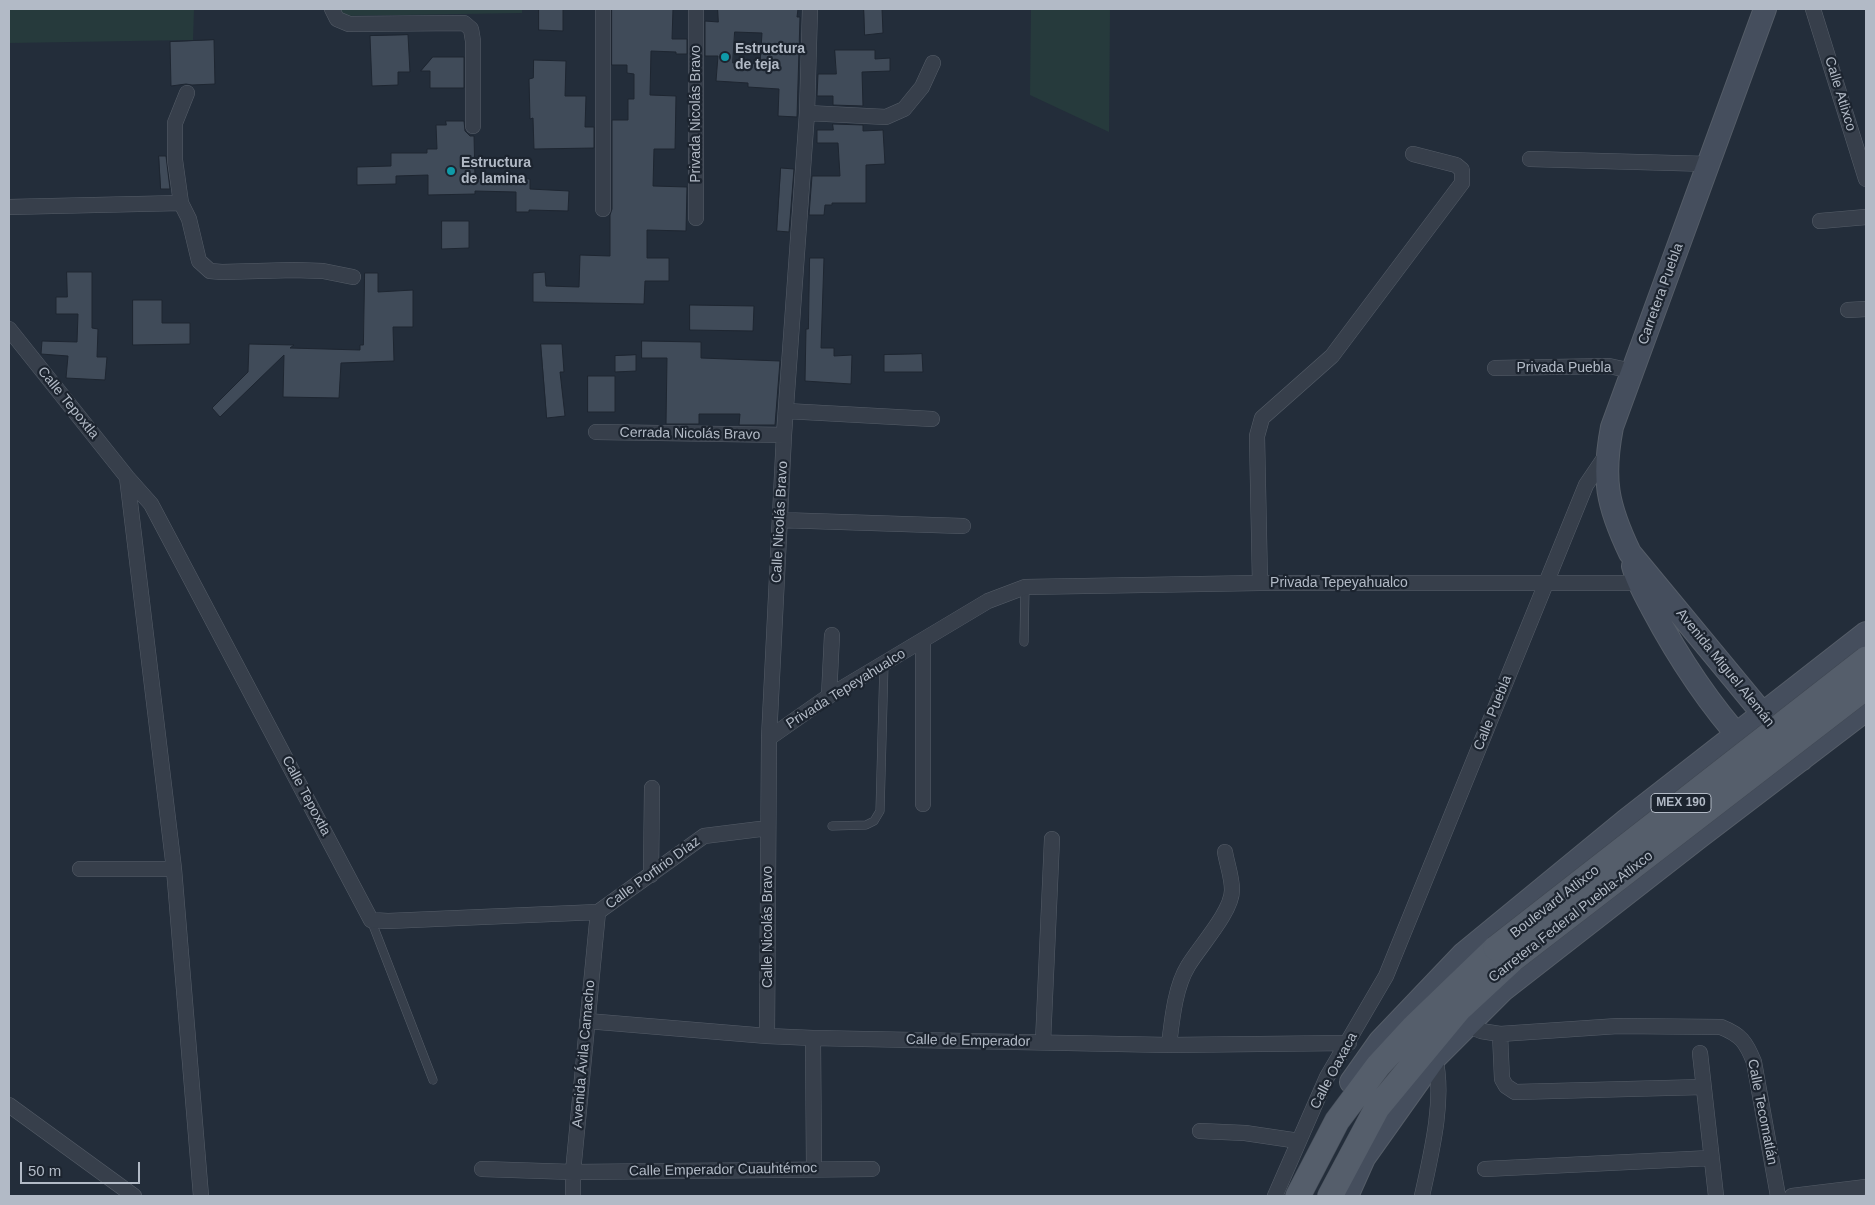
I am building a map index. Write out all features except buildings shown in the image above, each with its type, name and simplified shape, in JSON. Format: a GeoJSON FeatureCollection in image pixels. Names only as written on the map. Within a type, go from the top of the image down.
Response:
{"type":"FeatureCollection","features":[{"type":"Feature","properties":{"kind":"main road","name":"Carretera Puebla"},"geometry":{"type":"LineString","coordinates":[[1630,553],[1616,523],[1607,491],[1607,454],[1612,427],[1765,9]]}},
{"type":"Feature","properties":{"kind":"main road","name":"Avenida Miguel Alemán"},"geometry":{"type":"LineString","coordinates":[[1630,553],[1645,580],[1668,639],[1715,708],[1736,735],[1778,778]]}},
{"type":"Feature","properties":{"kind":"main road","name":"Avenida Miguel Alemán"},"geometry":{"type":"LineString","coordinates":[[1645,580],[1801,760]]}},
{"type":"Feature","properties":{"kind":"main road"},"geometry":{"type":"LineString","coordinates":[[1336,1121],[1350,1084],[1380,1042],[1463,954],[1673,783],[1866,633]]}},
{"type":"Feature","properties":{"kind":"main road","name":"Boulevard Atlixco"},"geometry":{"type":"LineString","coordinates":[[1298,1196],[1336,1121],[1378,1066],[1414,1027],[1504,954],[1570,889],[1866,659]]}},
{"type":"Feature","properties":{"kind":"main road","name":"Carretera Federal Puebla-Atlixco"},"geometry":{"type":"LineString","coordinates":[[1330,1196],[1377,1108],[1504,954],[1866,687]]}},
{"type":"Feature","properties":{"kind":"main road"},"geometry":{"type":"LineString","coordinates":[[1703,760],[1720,730],[1719,718],[1715,708]]}},
{"type":"Feature","properties":{"kind":"main road"},"geometry":{"type":"LineString","coordinates":[[1346,1196],[1364,1158],[1435,1058],[1503,990],[1866,710]]}},
{"type":"Feature","properties":{"kind":"main road"},"geometry":{"type":"LineString","coordinates":[[1673,783],[1686,795],[1695,809],[1698,838]]}},
{"type":"Feature","properties":{"kind":"street"},"geometry":{"type":"LineString","coordinates":[[332,9],[337,20],[349,24],[464,24],[471,29],[473,40],[474,126]]}},
{"type":"Feature","properties":{"kind":"street"},"geometry":{"type":"LineString","coordinates":[[603,9],[603,209]]}},
{"type":"Feature","properties":{"kind":"street","name":"Privada Nicolás Bravo"},"geometry":{"type":"LineString","coordinates":[[696,9],[696,218]]}},
{"type":"Feature","properties":{"kind":"street","name":"Calle Nicolás Bravo"},"geometry":{"type":"LineString","coordinates":[[767,1036],[769,738],[784,435],[807,113],[810,9]]}},
{"type":"Feature","properties":{"kind":"street","name":"Calle Atlixco"},"geometry":{"type":"LineString","coordinates":[[1814,9],[1863,156],[1866,180]]}},
{"type":"Feature","properties":{"kind":"street"},"geometry":{"type":"LineString","coordinates":[[807,113],[886,117],[904,109],[922,87],[933,63]]}},
{"type":"Feature","properties":{"kind":"street"},"geometry":{"type":"LineString","coordinates":[[187,93],[175,123],[175,160],[181,203],[189,218],[199,262],[210,271],[323,271],[353,278]]}},
{"type":"Feature","properties":{"kind":"street"},"geometry":{"type":"LineString","coordinates":[[1260,583],[1257,436],[1262,418],[1332,356],[1462,183],[1462,170],[1456,165],[1413,154]]}},
{"type":"Feature","properties":{"kind":"street"},"geometry":{"type":"LineString","coordinates":[[1530,159],[1709,164]]}},
{"type":"Feature","properties":{"kind":"street"},"geometry":{"type":"LineString","coordinates":[[9,207],[181,203]]}},
{"type":"Feature","properties":{"kind":"street"},"geometry":{"type":"LineString","coordinates":[[1820,221],[1866,217]]}},
{"type":"Feature","properties":{"kind":"street"},"geometry":{"type":"LineString","coordinates":[[1848,310],[1866,309]]}},
{"type":"Feature","properties":{"kind":"street","name":"Calle Tepoxtla"},"geometry":{"type":"LineString","coordinates":[[9,329],[127,477],[151,504],[372,920]]}},
{"type":"Feature","properties":{"kind":"street","name":"Privada Puebla"},"geometry":{"type":"LineString","coordinates":[[1495,368],[1609,366],[1632,371]]}},
{"type":"Feature","properties":{"kind":"street"},"geometry":{"type":"LineString","coordinates":[[786,411],[932,419]]}},
{"type":"Feature","properties":{"kind":"street","name":"Cerrada Nicolás Bravo"},"geometry":{"type":"LineString","coordinates":[[596,432],[784,435]]}},
{"type":"Feature","properties":{"kind":"street","name":"Calle Puebla"},"geometry":{"type":"LineString","coordinates":[[1386,976],[1586,485],[1607,454]]}},
{"type":"Feature","properties":{"kind":"street"},"geometry":{"type":"LineString","coordinates":[[127,477],[174,869],[201,1196]]}},
{"type":"Feature","properties":{"kind":"street"},"geometry":{"type":"LineString","coordinates":[[780,520],[963,526]]}},
{"type":"Feature","properties":{"kind":"street","name":"Privada Tepeyahualco"},"geometry":{"type":"LineString","coordinates":[[769,738],[829,696],[988,601],[1025,587],[1260,583],[1545,584],[1645,580]]}},
{"type":"Feature","properties":{"kind":"street"},"geometry":{"type":"LineString","coordinates":[[829,696],[832,635]]}},
{"type":"Feature","properties":{"kind":"street","name":"Privada Tepeyahualco"},"geometry":{"type":"LineString","coordinates":[[922,804],[923,640]]}},
{"type":"Feature","properties":{"kind":"street"},"geometry":{"type":"LineString","coordinates":[[650,875],[652,788]]}},
{"type":"Feature","properties":{"kind":"street","name":"Calle Porfirio Díaz"},"geometry":{"type":"LineString","coordinates":[[598,912],[704,836],[768,828]]}},
{"type":"Feature","properties":{"kind":"street"},"geometry":{"type":"LineString","coordinates":[[1043,1042],[1052,839]]}},
{"type":"Feature","properties":{"kind":"street"},"geometry":{"type":"LineString","coordinates":[[1169,1044],[1174,1007],[1187,967],[1229,902],[1232,890],[1225,852]]}},
{"type":"Feature","properties":{"kind":"street"},"geometry":{"type":"LineString","coordinates":[[80,869],[174,869]]}},
{"type":"Feature","properties":{"kind":"street"},"geometry":{"type":"LineString","coordinates":[[372,920],[388,921],[598,912]]}},
{"type":"Feature","properties":{"kind":"street","name":"Avenida Ávila Camacho"},"geometry":{"type":"LineString","coordinates":[[573,1196],[573,1172],[598,912]]}},
{"type":"Feature","properties":{"kind":"street","name":"Calle Oaxaca"},"geometry":{"type":"LineString","coordinates":[[1275,1196],[1327,1077],[1386,976]]}},
{"type":"Feature","properties":{"kind":"street","name":"Calle de Emperador"},"geometry":{"type":"LineString","coordinates":[[587,1020],[767,1036],[813,1038],[1169,1044],[1349,1042]]}},
{"type":"Feature","properties":{"kind":"street"},"geometry":{"type":"LineString","coordinates":[[1467,1025],[1500,1034],[1502,1079],[1506,1086],[1515,1092],[1703,1087]]}},
{"type":"Feature","properties":{"kind":"street","name":"Calle Tecomatlán"},"geometry":{"type":"LineString","coordinates":[[1500,1034],[1618,1026],[1721,1027],[1736,1033],[1748,1046],[1754,1062],[1778,1196]]}},
{"type":"Feature","properties":{"kind":"street"},"geometry":{"type":"LineString","coordinates":[[813,1038],[814,1169]]}},
{"type":"Feature","properties":{"kind":"street"},"geometry":{"type":"LineString","coordinates":[[1700,1053],[1716,1196]]}},
{"type":"Feature","properties":{"kind":"street"},"geometry":{"type":"LineString","coordinates":[[1422,1196],[1439,1099],[1438,1070],[1435,1058]]}},
{"type":"Feature","properties":{"kind":"street"},"geometry":{"type":"LineString","coordinates":[[9,1105],[134,1196]]}},
{"type":"Feature","properties":{"kind":"street"},"geometry":{"type":"LineString","coordinates":[[1200,1132],[1245,1133],[1299,1141]]}},
{"type":"Feature","properties":{"kind":"street"},"geometry":{"type":"LineString","coordinates":[[1486,1169],[1712,1158]]}},
{"type":"Feature","properties":{"kind":"street","name":"Calle Emperador Cuauhtémoc"},"geometry":{"type":"LineString","coordinates":[[482,1169],[573,1172],[872,1169]]}},
{"type":"Feature","properties":{"kind":"street"},"geometry":{"type":"LineString","coordinates":[[1792,1196],[1866,1186]]}},
{"type":"Feature","properties":{"kind":"lane"},"geometry":{"type":"LineString","coordinates":[[1024,642],[1025,587]]}},
{"type":"Feature","properties":{"kind":"lane"},"geometry":{"type":"LineString","coordinates":[[832,826],[866,825],[874,822],[880,811],[884,664]]}},
{"type":"Feature","properties":{"kind":"lane"},"geometry":{"type":"LineString","coordinates":[[372,920],[433,1080]]}},
{"type":"Feature","properties":{"kind":"green space"},"geometry":{"type":"Polygon","coordinates":[[[9,9],[194,9],[193,40],[9,43],[9,9]]]}},
{"type":"Feature","properties":{"kind":"green space"},"geometry":{"type":"Polygon","coordinates":[[[338,9],[522,9],[522,13],[338,16],[338,9]]]}},
{"type":"Feature","properties":{"kind":"green space"},"geometry":{"type":"Polygon","coordinates":[[[1031,9],[1110,9],[1109,132],[1030,95],[1031,9]]]}},
{"type":"Feature","properties":{"kind":"place","name":"Estructura de teja"},"geometry":{"type":"Point","coordinates":[725,57]}},
{"type":"Feature","properties":{"kind":"place","name":"Estructura de lamina"},"geometry":{"type":"Point","coordinates":[451,171]}}]}
